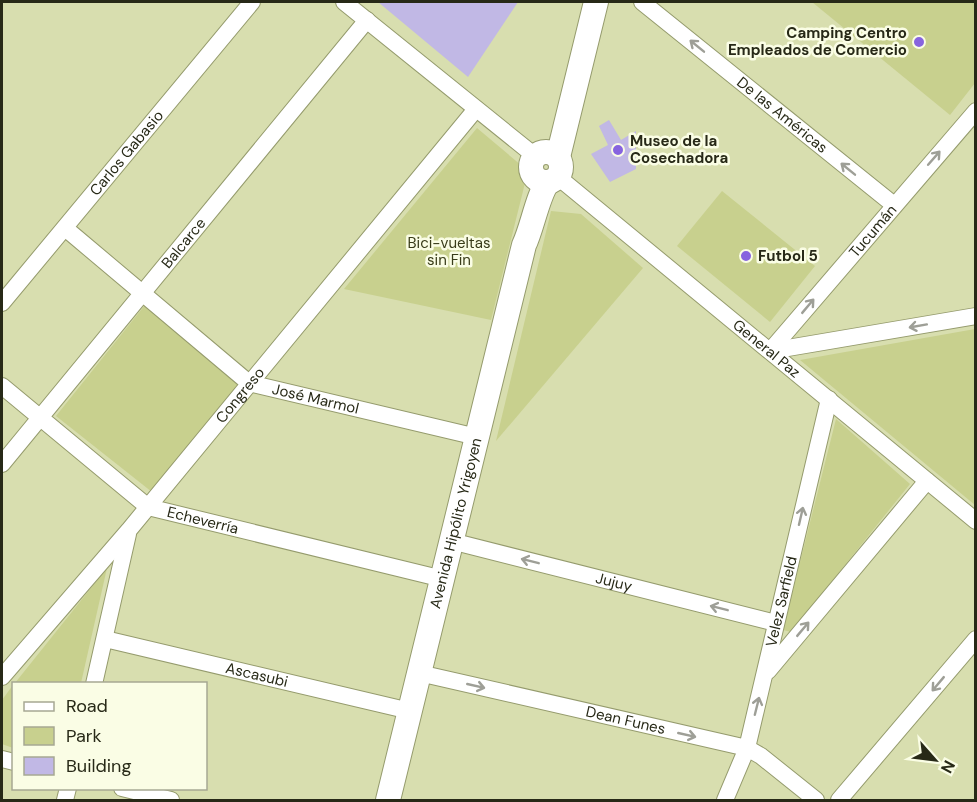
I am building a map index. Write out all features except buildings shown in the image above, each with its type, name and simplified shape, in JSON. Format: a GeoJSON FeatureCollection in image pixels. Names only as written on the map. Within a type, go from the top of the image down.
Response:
{"type":"FeatureCollection","features":[{"type":"Feature","properties":{"kind":"street","name":"Carlos Gabasio"},"geometry":{"type":"LineString","coordinates":[[2,303],[252,2]]}},
{"type":"Feature","properties":{"kind":"street","name":"General Paz"},"geometry":{"type":"LineString","coordinates":[[344,2],[975,521]]}},
{"type":"Feature","properties":{"kind":"street","name":"Avenida Hipólito Yrigoyen"},"geometry":{"type":"LineString","coordinates":[[546,166],[580,2]]}},
{"type":"Feature","properties":{"kind":"street","name":"Avenida Hipólito Yrigoyen"},"geometry":{"type":"LineString","coordinates":[[388,801],[524,245],[521,225],[546,166],[596,2]]}},
{"type":"Feature","properties":{"kind":"street","name":"De las Américas"},"geometry":{"type":"LineString","coordinates":[[642,2],[894,205]]}},
{"type":"Feature","properties":{"kind":"street","name":"Balcarce"},"geometry":{"type":"LineString","coordinates":[[2,464],[367,20]]}},
{"type":"Feature","properties":{"kind":"street","name":"Congreso"},"geometry":{"type":"LineString","coordinates":[[2,677],[129,530],[476,109]]}},
{"type":"Feature","properties":{"kind":"street","name":"Tucumán"},"geometry":{"type":"LineString","coordinates":[[770,351],[975,111]]}},
{"type":"Feature","properties":{"kind":"street","name":"José Marmol"},"geometry":{"type":"LineString","coordinates":[[65,228],[249,383],[477,438]]}},
{"type":"Feature","properties":{"kind":"street"},"geometry":{"type":"LineString","coordinates":[[770,351],[975,316]]}},
{"type":"Feature","properties":{"kind":"street","name":"Echeverría"},"geometry":{"type":"LineString","coordinates":[[2,386],[148,507],[443,579]]}},
{"type":"Feature","properties":{"kind":"street","name":"Velez Sarfield"},"geometry":{"type":"LineString","coordinates":[[725,801],[747,748],[829,399]]}},
{"type":"Feature","properties":{"kind":"street"},"geometry":{"type":"LineString","coordinates":[[765,674],[927,481]]}},
{"type":"Feature","properties":{"kind":"street"},"geometry":{"type":"LineString","coordinates":[[94,682],[129,530]]}},
{"type":"Feature","properties":{"kind":"street","name":"Jujuy"},"geometry":{"type":"LineString","coordinates":[[451,541],[776,623]]}},
{"type":"Feature","properties":{"kind":"street","name":"Ascasubi"},"geometry":{"type":"LineString","coordinates":[[105,639],[410,711]]}},
{"type":"Feature","properties":{"kind":"street"},"geometry":{"type":"LineString","coordinates":[[839,801],[975,639]]}},
{"type":"Feature","properties":{"kind":"street","name":"Dean Funes"},"geometry":{"type":"LineString","coordinates":[[419,673],[747,748],[761,756],[816,801]]}},
{"type":"Feature","properties":{"kind":"street"},"geometry":{"type":"LineString","coordinates":[[126,790],[171,801]]}},
{"type":"Feature","properties":{"kind":"green space","name":"Camping Centro Empleados de Comercio"},"geometry":{"type":"Polygon","coordinates":[[[812,2],[975,2],[975,83],[950,115],[812,2]]]}},
{"type":"Feature","properties":{"kind":"green space","name":"Bici-vueltas sin Fin"},"geometry":{"type":"Polygon","coordinates":[[[477,128],[528,171],[491,320],[344,289],[477,128]]]}},
{"type":"Feature","properties":{"kind":"green space","name":"Futbol 5"},"geometry":{"type":"Polygon","coordinates":[[[722,191],[815,266],[770,322],[677,246],[722,191]]]}},
{"type":"Feature","properties":{"kind":"green space"},"geometry":{"type":"Polygon","coordinates":[[[551,211],[581,214],[643,268],[496,441],[551,211]]]}},
{"type":"Feature","properties":{"kind":"green space"},"geometry":{"type":"Polygon","coordinates":[[[145,305],[241,381],[152,492],[56,416],[145,305]]]}},
{"type":"Feature","properties":{"kind":"green space"},"geometry":{"type":"Polygon","coordinates":[[[975,329],[975,505],[800,360],[975,329]]]}},
{"type":"Feature","properties":{"kind":"green space"},"geometry":{"type":"Polygon","coordinates":[[[836,419],[910,484],[791,632],[783,630],[836,419]]]}},
{"type":"Feature","properties":{"kind":"green space"},"geometry":{"type":"Polygon","coordinates":[[[107,568],[81,682],[16,682],[107,568]]]}},
{"type":"Feature","properties":{"kind":"green space"},"geometry":{"type":"Polygon","coordinates":[[[12,686],[12,748],[2,744],[2,700],[12,686]]]}},
{"type":"Feature","properties":{"kind":"place","name":"Camping Centro Empleados de Comercio"},"geometry":{"type":"Point","coordinates":[919,42]}},
{"type":"Feature","properties":{"kind":"place","name":"Museo de la Cosechadora"},"geometry":{"type":"Point","coordinates":[618,150]}},
{"type":"Feature","properties":{"kind":"place","name":"Futbol 5"},"geometry":{"type":"Point","coordinates":[746,256]}}]}
